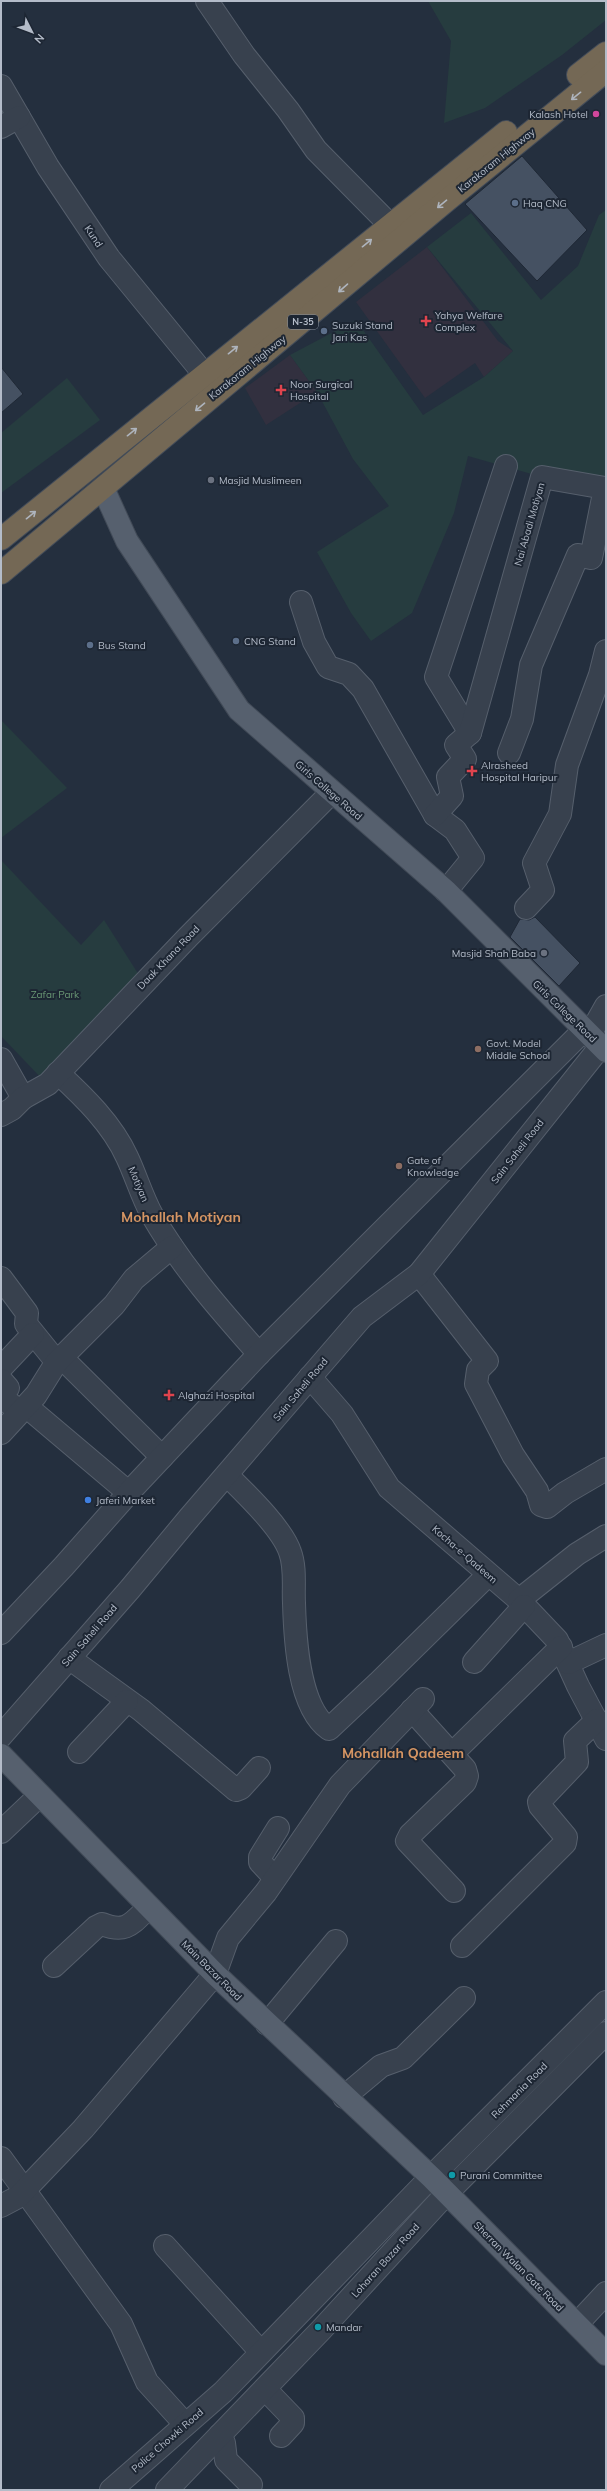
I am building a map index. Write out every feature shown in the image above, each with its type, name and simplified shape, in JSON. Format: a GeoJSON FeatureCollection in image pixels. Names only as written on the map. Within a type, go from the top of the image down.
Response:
{"type":"FeatureCollection","features":[{"type":"Feature","properties":{"kind":"highway","name":"Karakoram Highway"},"geometry":{"type":"LineString","coordinates":[[1,539],[204,374],[606,53]]}},
{"type":"Feature","properties":{"kind":"highway","name":"Karakoram Highway"},"geometry":{"type":"LineString","coordinates":[[1,573],[446,200],[606,71]]}},
{"type":"Feature","properties":{"kind":"main road","name":"Girls College Road"},"geometry":{"type":"LineString","coordinates":[[103,488],[127,541],[239,710],[331,793],[446,891],[595,1041]]}},
{"type":"Feature","properties":{"kind":"main road","name":"Main Bazar Road"},"geometry":{"type":"LineString","coordinates":[[1,1755],[39,1796],[215,1974],[344,2097],[431,2177]]}},
{"type":"Feature","properties":{"kind":"main road","name":"Sherran Walan Gate Road"},"geometry":{"type":"LineString","coordinates":[[431,2177],[606,2354]]}},
{"type":"Feature","properties":{"kind":"street"},"geometry":{"type":"LineString","coordinates":[[207,1],[244,55],[288,110],[316,150],[390,225]]}},
{"type":"Feature","properties":{"kind":"street","name":"Kund"},"geometry":{"type":"LineString","coordinates":[[1,86],[10,122],[48,167],[109,258],[204,374]]}},
{"type":"Feature","properties":{"kind":"street"},"geometry":{"type":"LineString","coordinates":[[470,733],[436,678],[506,466]]}},
{"type":"Feature","properties":{"kind":"street","name":"Nai Abadi Motiyan"},"geometry":{"type":"LineString","coordinates":[[435,815],[452,796],[448,777],[465,759],[456,745],[470,733],[542,476],[606,488],[591,558],[578,555],[534,658],[522,718],[509,753]]}},
{"type":"Feature","properties":{"kind":"street"},"geometry":{"type":"LineString","coordinates":[[301,602],[314,642],[328,667],[349,674],[363,689],[435,815],[456,830],[473,858],[446,891]]}},
{"type":"Feature","properties":{"kind":"street"},"geometry":{"type":"LineString","coordinates":[[526,908],[543,890],[534,864],[560,814],[567,765],[600,675],[606,651]]}},
{"type":"Feature","properties":{"kind":"street","name":"Daak Khana Road"},"geometry":{"type":"LineString","coordinates":[[1,1115],[12,1109],[23,1098],[48,1084],[188,936],[331,793]]}},
{"type":"Feature","properties":{"kind":"street"},"geometry":{"type":"LineString","coordinates":[[1,1633],[64,1566],[162,1456],[259,1354],[595,1041],[606,1006]]}},
{"type":"Feature","properties":{"kind":"street","name":"Sain Saheli Road"},"geometry":{"type":"LineString","coordinates":[[1,1736],[362,1317],[419,1274],[595,1041]]}},
{"type":"Feature","properties":{"kind":"street"},"geometry":{"type":"LineString","coordinates":[[1,1059],[23,1098]]}},
{"type":"Feature","properties":{"kind":"street","name":"Motiyan"},"geometry":{"type":"LineString","coordinates":[[58,1073],[101,1117],[127,1156],[151,1214],[172,1246],[205,1294],[259,1354]]}},
{"type":"Feature","properties":{"kind":"street"},"geometry":{"type":"LineString","coordinates":[[1,1433],[36,1395],[62,1358],[114,1305],[134,1279],[172,1246]]}},
{"type":"Feature","properties":{"kind":"street"},"geometry":{"type":"LineString","coordinates":[[419,1274],[487,1361],[478,1370],[476,1384],[513,1455],[538,1491],[541,1504],[547,1507],[564,1493],[606,1469]]}},
{"type":"Feature","properties":{"kind":"street"},"geometry":{"type":"LineString","coordinates":[[1,1278],[27,1313],[26,1324],[51,1355],[62,1358],[162,1456]]}},
{"type":"Feature","properties":{"kind":"street"},"geometry":{"type":"LineString","coordinates":[[1,1368],[33,1334]]}},
{"type":"Feature","properties":{"kind":"street","name":"Kocha-e-Qadeem"},"geometry":{"type":"LineString","coordinates":[[310,1377],[342,1414],[390,1488],[521,1603],[557,1640],[578,1686],[602,1730]]}},
{"type":"Feature","properties":{"kind":"street"},"geometry":{"type":"LineString","coordinates":[[1,1380],[8,1388],[2,1396],[23,1409],[129,1492]]}},
{"type":"Feature","properties":{"kind":"street"},"geometry":{"type":"LineString","coordinates":[[227,1475],[251,1499],[282,1537],[290,1552],[293,1567],[295,1637],[300,1668],[310,1705],[329,1728],[378,1683],[488,1575]]}},
{"type":"Feature","properties":{"kind":"street"},"geometry":{"type":"LineString","coordinates":[[474,1662],[521,1603],[577,1554],[606,1536]]}},
{"type":"Feature","properties":{"kind":"street"},"geometry":{"type":"LineString","coordinates":[[460,1746],[564,1655],[606,1645]]}},
{"type":"Feature","properties":{"kind":"street"},"geometry":{"type":"LineString","coordinates":[[69,1658],[141,1710],[236,1790],[259,1768]]}},
{"type":"Feature","properties":{"kind":"street"},"geometry":{"type":"LineString","coordinates":[[79,1752],[127,1701]]}},
{"type":"Feature","properties":{"kind":"street"},"geometry":{"type":"LineString","coordinates":[[1,2206],[24,2191],[83,2128],[215,1974],[228,1938],[275,1878],[340,1785],[418,1705],[465,1769],[467,1776],[465,1782],[410,1835],[407,1841],[454,1891]]}},
{"type":"Feature","properties":{"kind":"street"},"geometry":{"type":"LineString","coordinates":[[462,1946],[565,1843],[566,1837],[540,1806],[539,1802],[577,1762],[575,1741],[602,1730]]}},
{"type":"Feature","properties":{"kind":"street"},"geometry":{"type":"LineString","coordinates":[[1,1832],[39,1796]]}},
{"type":"Feature","properties":{"kind":"street"},"geometry":{"type":"LineString","coordinates":[[275,1878],[260,1862],[260,1857],[278,1828]]}},
{"type":"Feature","properties":{"kind":"street"},"geometry":{"type":"LineString","coordinates":[[54,1966],[96,1927],[102,1924],[112,1928],[123,1929],[130,1925],[149,1907]]}},
{"type":"Feature","properties":{"kind":"street"},"geometry":{"type":"LineString","coordinates":[[267,2024],[336,1941]]}},
{"type":"Feature","properties":{"kind":"street"},"geometry":{"type":"LineString","coordinates":[[344,2097],[381,2066],[403,2058],[464,1998]]}},
{"type":"Feature","properties":{"kind":"street","name":"Rehmania Road"},"geometry":{"type":"LineString","coordinates":[[431,2177],[606,2002]]}},
{"type":"Feature","properties":{"kind":"street","name":"Loharan Bazar Road"},"geometry":{"type":"LineString","coordinates":[[167,2490],[265,2389],[447,2193],[603,2045]]}},
{"type":"Feature","properties":{"kind":"street"},"geometry":{"type":"LineString","coordinates":[[1,2158],[121,2324],[147,2382],[185,2424]]}},
{"type":"Feature","properties":{"kind":"street"},"geometry":{"type":"LineString","coordinates":[[165,2246],[261,2352],[431,2177]]}},
{"type":"Feature","properties":{"kind":"street"},"geometry":{"type":"LineString","coordinates":[[576,2324],[606,2293]]}},
{"type":"Feature","properties":{"kind":"street","name":"Police Chowki Road"},"geometry":{"type":"LineString","coordinates":[[112,2490],[222,2392],[261,2352]]}},
{"type":"Feature","properties":{"kind":"street"},"geometry":{"type":"LineString","coordinates":[[265,2389],[293,2418],[293,2423],[281,2436]]}},
{"type":"Feature","properties":{"kind":"street"},"geometry":{"type":"LineString","coordinates":[[220,2435],[224,2443],[226,2460],[251,2485]]}},
{"type":"Feature","properties":{"kind":"shaded area","name":"Yahya Welfare Complex"},"geometry":{"type":"Polygon","coordinates":[[[427,247],[498,341],[513,351],[484,377],[475,363],[425,398],[356,302],[427,247]]]}},
{"type":"Feature","properties":{"kind":"shaded area","name":"Noor Surgical Hospital"},"geometry":{"type":"Polygon","coordinates":[[[290,355],[317,392],[266,425],[245,388],[290,355]]]}},
{"type":"Feature","properties":{"kind":"green space"},"geometry":{"type":"Polygon","coordinates":[[[428,1],[606,1],[606,20],[562,55],[485,108],[444,123],[451,41],[428,1]]]}},
{"type":"Feature","properties":{"kind":"green space"},"geometry":{"type":"Polygon","coordinates":[[[606,210],[606,488],[542,477],[468,456],[454,513],[412,613],[371,641],[351,613],[317,552],[389,506],[353,459],[317,392],[290,355],[356,320],[423,415],[484,377],[513,351],[427,247],[471,213],[541,300],[578,266],[599,215],[606,210]]]}},
{"type":"Feature","properties":{"kind":"green space"},"geometry":{"type":"Polygon","coordinates":[[[67,378],[100,420],[1,493],[1,433],[67,378]]]}},
{"type":"Feature","properties":{"kind":"green space"},"geometry":{"type":"Polygon","coordinates":[[[1,720],[67,788],[1,838],[1,720]]]}},
{"type":"Feature","properties":{"kind":"green space","name":"Zafar Park"},"geometry":{"type":"Polygon","coordinates":[[[1,860],[81,945],[104,920],[144,983],[46,1083],[1,1036],[1,860]]]}},
{"type":"Feature","properties":{"kind":"building"},"geometry":{"type":"Polygon","coordinates":[[[522,156],[587,230],[537,281],[465,204],[522,156]]]}},
{"type":"Feature","properties":{"kind":"building"},"geometry":{"type":"Polygon","coordinates":[[[1,367],[23,394],[1,413],[1,367]]]}},
{"type":"Feature","properties":{"kind":"building","name":"Masjid Shah Baba"},"geometry":{"type":"Polygon","coordinates":[[[535,917],[580,963],[559,986],[510,937],[520,919],[529,920],[535,917]]]}},
{"type":"Feature","properties":{"kind":"place","name":"Kalash Hotel"},"geometry":{"type":"Point","coordinates":[596,114]}},
{"type":"Feature","properties":{"kind":"place","name":"Haq CNG"},"geometry":{"type":"Point","coordinates":[515,203]}},
{"type":"Feature","properties":{"kind":"place","name":"Yahya Welfare Complex"},"geometry":{"type":"Point","coordinates":[426,321]}},
{"type":"Feature","properties":{"kind":"place","name":"Suzuki Stand Jari Kas"},"geometry":{"type":"Point","coordinates":[324,331]}},
{"type":"Feature","properties":{"kind":"place","name":"Noor Surgical Hospital"},"geometry":{"type":"Point","coordinates":[281,390]}},
{"type":"Feature","properties":{"kind":"place","name":"Masjid Muslimeen"},"geometry":{"type":"Point","coordinates":[211,480]}},
{"type":"Feature","properties":{"kind":"place","name":"CNG Stand"},"geometry":{"type":"Point","coordinates":[236,641]}},
{"type":"Feature","properties":{"kind":"place","name":"Bus Stand"},"geometry":{"type":"Point","coordinates":[90,645]}},
{"type":"Feature","properties":{"kind":"place","name":"Alrasheed Hospital Haripur"},"geometry":{"type":"Point","coordinates":[472,771]}},
{"type":"Feature","properties":{"kind":"place","name":"Masjid Shah Baba"},"geometry":{"type":"Point","coordinates":[544,953]}},
{"type":"Feature","properties":{"kind":"place","name":"Govt. Model Middle School"},"geometry":{"type":"Point","coordinates":[478,1049]}},
{"type":"Feature","properties":{"kind":"place","name":"Gate of Knowledge"},"geometry":{"type":"Point","coordinates":[399,1166]}},
{"type":"Feature","properties":{"kind":"place","name":"Alghazi Hospital"},"geometry":{"type":"Point","coordinates":[169,1395]}},
{"type":"Feature","properties":{"kind":"place","name":"Jaferi Market"},"geometry":{"type":"Point","coordinates":[88,1500]}},
{"type":"Feature","properties":{"kind":"place","name":"Purani Committee"},"geometry":{"type":"Point","coordinates":[452,2175]}},
{"type":"Feature","properties":{"kind":"place","name":"Mandar"},"geometry":{"type":"Point","coordinates":[318,2327]}},
{"type":"Feature","properties":{"kind":"district","name":"Mohallah Motiyan"},"geometry":{"type":"Point","coordinates":[181,1217]}},
{"type":"Feature","properties":{"kind":"district","name":"Mohallah Qadeem"},"geometry":{"type":"Point","coordinates":[403,1753]}}]}
